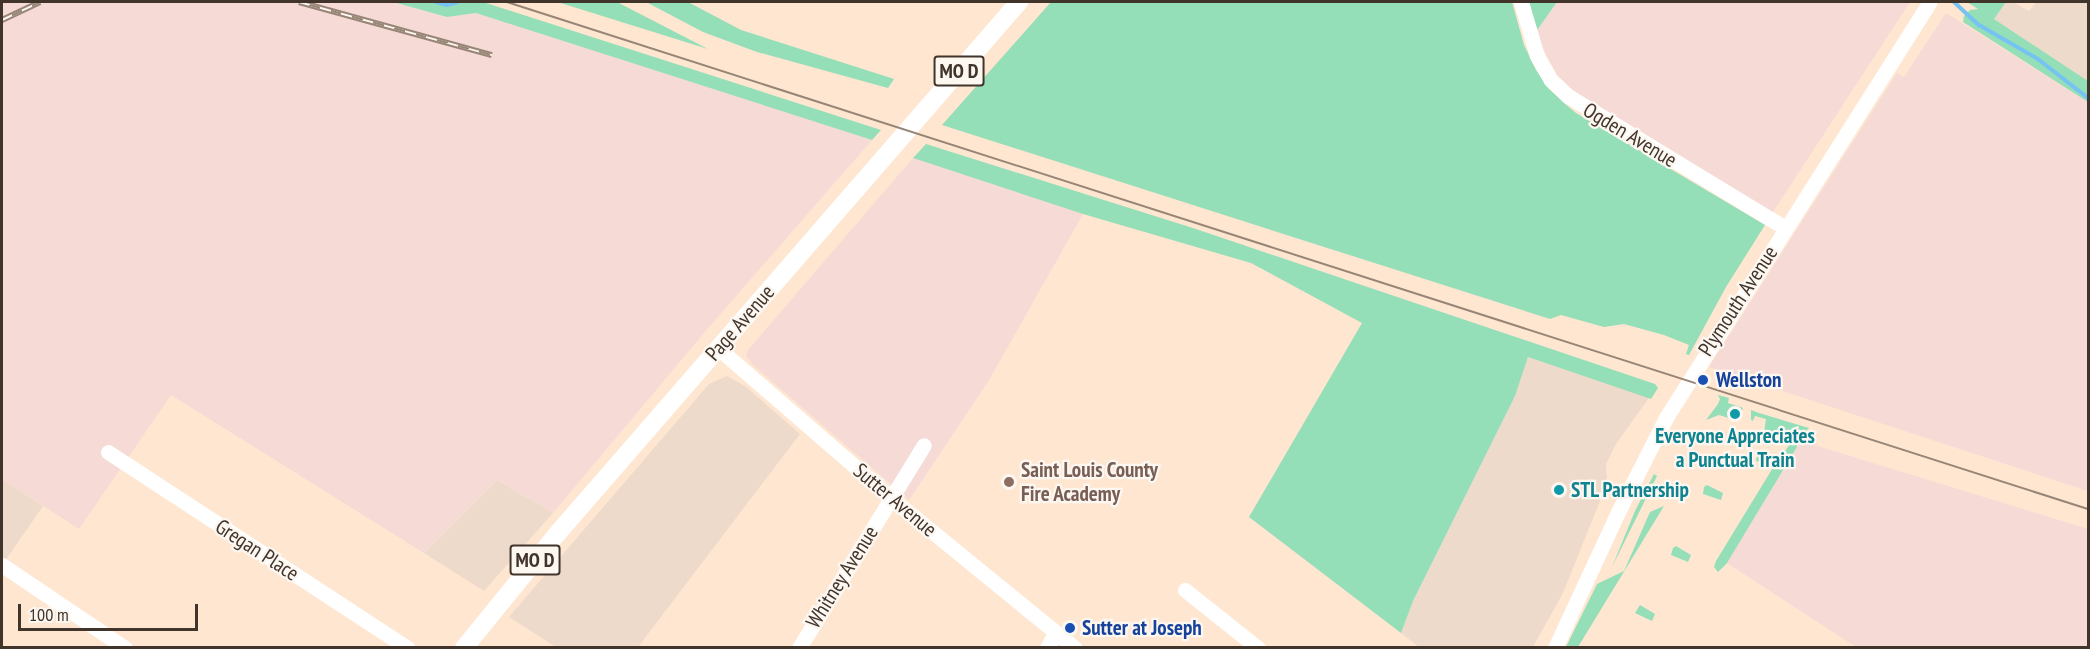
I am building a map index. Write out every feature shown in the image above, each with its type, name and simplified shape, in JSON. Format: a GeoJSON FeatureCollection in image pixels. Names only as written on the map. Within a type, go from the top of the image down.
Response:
{"type":"FeatureCollection","features":[{"type":"Feature","properties":{"kind":"main road","name":"Page Avenue"},"geometry":{"type":"LineString","coordinates":[[464,648],[535,560],[1019,2]]}},
{"type":"Feature","properties":{"kind":"street","name":"Ogden Avenue"},"geometry":{"type":"LineString","coordinates":[[1521,2],[1537,56],[1551,80],[1568,96],[1785,228]]}},
{"type":"Feature","properties":{"kind":"street","name":"Plymouth Avenue"},"geometry":{"type":"LineString","coordinates":[[1555,648],[1618,512],[1667,416],[1930,2]]}},
{"type":"Feature","properties":{"kind":"street","name":"Sutter Avenue"},"geometry":{"type":"LineString","coordinates":[[718,348],[891,498],[1075,648]]}},
{"type":"Feature","properties":{"kind":"street","name":"Whitney Avenue"},"geometry":{"type":"LineString","coordinates":[[799,648],[924,445]]}},
{"type":"Feature","properties":{"kind":"street","name":"Gregan Place"},"geometry":{"type":"LineString","coordinates":[[108,452],[407,648]]}},
{"type":"Feature","properties":{"kind":"street"},"geometry":{"type":"LineString","coordinates":[[2,566],[125,648]]}},
{"type":"Feature","properties":{"kind":"street"},"geometry":{"type":"LineString","coordinates":[[1185,590],[1258,648]]}},
{"type":"Feature","properties":{"kind":"street"},"geometry":{"type":"LineString","coordinates":[[1047,648],[1056,632]]}},
{"type":"Feature","properties":{"kind":"shaded area"},"geometry":{"type":"Polygon","coordinates":[[[2,2],[393,2],[447,17],[476,13],[872,140],[709,327],[553,513],[497,480],[424,553],[171,395],[79,529],[2,479],[2,2]]]}},
{"type":"Feature","properties":{"kind":"shaded area"},"geometry":{"type":"Polygon","coordinates":[[[1557,2],[1910,2],[1773,212],[1592,106],[1572,91],[1557,75],[1535,33],[1557,2]]]}},
{"type":"Feature","properties":{"kind":"shaded area"},"geometry":{"type":"Polygon","coordinates":[[[2006,2],[2013,2],[2029,11],[2036,2],[2088,2],[2088,81],[1994,19],[2006,2]]]}},
{"type":"Feature","properties":{"kind":"shaded area"},"geometry":{"type":"Polygon","coordinates":[[[1946,13],[2088,102],[2088,491],[1709,367],[1897,73],[1904,77],[1946,13]]]}},
{"type":"Feature","properties":{"kind":"shaded area"},"geometry":{"type":"Polygon","coordinates":[[[913,158],[1083,214],[989,380],[909,500],[752,364],[746,355],[913,158]]]}},
{"type":"Feature","properties":{"kind":"shaded area"},"geometry":{"type":"Polygon","coordinates":[[[1528,357],[1649,398],[1616,444],[1606,464],[1607,482],[1604,491],[1563,593],[1533,647],[1419,647],[1401,633],[1413,601],[1515,396],[1528,357]]]}},
{"type":"Feature","properties":{"kind":"shaded area"},"geometry":{"type":"Polygon","coordinates":[[[727,376],[745,386],[800,434],[638,647],[556,647],[509,617],[709,384],[727,376]]]}},
{"type":"Feature","properties":{"kind":"shaded area"},"geometry":{"type":"Polygon","coordinates":[[[1801,441],[2088,529],[2088,647],[1856,647],[1727,563],[1801,441]]]}},
{"type":"Feature","properties":{"kind":"shaded area"},"geometry":{"type":"Polygon","coordinates":[[[2,479],[43,506],[5,561],[2,558],[2,479]]]}},
{"type":"Feature","properties":{"kind":"shaded area"},"geometry":{"type":"Polygon","coordinates":[[[497,480],[553,513],[484,591],[424,553],[497,480]]]}},
{"type":"Feature","properties":{"kind":"green space"},"geometry":{"type":"Polygon","coordinates":[[[393,2],[483,2],[881,130],[872,140],[476,13],[447,17],[393,2]]]}},
{"type":"Feature","properties":{"kind":"green space"},"geometry":{"type":"Polygon","coordinates":[[[557,2],[617,2],[708,49],[567,5],[557,2]]]}},
{"type":"Feature","properties":{"kind":"green space"},"geometry":{"type":"Polygon","coordinates":[[[646,2],[688,2],[741,30],[894,79],[888,88],[757,52],[703,32],[646,2]]]}},
{"type":"Feature","properties":{"kind":"green space"},"geometry":{"type":"Polygon","coordinates":[[[1051,2],[1512,2],[1524,45],[1536,70],[1549,89],[1564,103],[1576,113],[1765,225],[1726,287],[1689,355],[1686,354],[1689,345],[1664,335],[1624,324],[1604,327],[1561,315],[1550,319],[942,125],[1051,2]]]}},
{"type":"Feature","properties":{"kind":"green space"},"geometry":{"type":"Polygon","coordinates":[[[1529,2],[1557,2],[1535,33],[1531,9],[1529,2]]]}},
{"type":"Feature","properties":{"kind":"green space"},"geometry":{"type":"Polygon","coordinates":[[[1967,2],[2006,2],[1994,19],[2088,81],[2088,102],[1963,22],[1964,16],[1970,10],[1978,9],[1967,2]]]}},
{"type":"Feature","properties":{"kind":"green space"},"geometry":{"type":"Polygon","coordinates":[[[926,144],[1196,229],[1655,384],[1658,388],[1651,399],[1528,357],[1515,396],[1413,601],[1401,633],[1249,517],[1362,323],[1251,263],[1083,214],[913,158],[926,144]]]}},
{"type":"Feature","properties":{"kind":"green space"},"geometry":{"type":"Polygon","coordinates":[[[1718,395],[1729,398],[1728,403],[1743,408],[1738,421],[1719,415],[1706,420],[1718,404],[1720,399],[1718,395]]]}},
{"type":"Feature","properties":{"kind":"green space"},"geometry":{"type":"Polygon","coordinates":[[[1751,410],[1809,428],[1801,436],[1788,440],[1764,433],[1766,419],[1755,416],[1753,421],[1751,420],[1751,410]]]}},
{"type":"Feature","properties":{"kind":"green space"},"geometry":{"type":"Polygon","coordinates":[[[1792,441],[1797,443],[1797,447],[1727,563],[1718,572],[1714,567],[1716,561],[1774,466],[1756,461],[1757,456],[1778,461],[1792,441]]]}},
{"type":"Feature","properties":{"kind":"green space"},"geometry":{"type":"Polygon","coordinates":[[[1654,474],[1657,476],[1612,567],[1635,511],[1654,474]]]}},
{"type":"Feature","properties":{"kind":"green space"},"geometry":{"type":"Polygon","coordinates":[[[1707,485],[1723,493],[1721,500],[1703,494],[1704,487],[1707,485]]]}},
{"type":"Feature","properties":{"kind":"green space"},"geometry":{"type":"Polygon","coordinates":[[[1664,506],[1578,647],[1566,647],[1597,584],[1624,571],[1650,512],[1664,506]]]}},
{"type":"Feature","properties":{"kind":"green space"},"geometry":{"type":"Polygon","coordinates":[[[1676,546],[1691,555],[1688,562],[1671,555],[1676,546]]]}},
{"type":"Feature","properties":{"kind":"green space"},"geometry":{"type":"Polygon","coordinates":[[[1640,605],[1655,614],[1652,621],[1635,613],[1640,605]]]}},
{"type":"Feature","properties":{"kind":"waterway"},"geometry":{"type":"LineString","coordinates":[[436,2],[447,5],[458,2]]}},
{"type":"Feature","properties":{"kind":"waterway"},"geometry":{"type":"LineString","coordinates":[[1954,2],[1979,25],[2038,59],[2088,98]]}},
{"type":"Feature","properties":{"kind":"tram line"},"geometry":{"type":"LineString","coordinates":[[507,2],[2088,509]]}},
{"type":"Feature","properties":{"kind":"railway"},"geometry":{"type":"LineString","coordinates":[[2,20],[40,2]]}},
{"type":"Feature","properties":{"kind":"railway"},"geometry":{"type":"LineString","coordinates":[[299,2],[492,55]]}},
{"type":"Feature","properties":{"kind":"place","name":"Wellston"},"geometry":{"type":"Point","coordinates":[1703,380]}},
{"type":"Feature","properties":{"kind":"place","name":"Everyone Appreciates a Punctual Train"},"geometry":{"type":"Point","coordinates":[1735,414]}},
{"type":"Feature","properties":{"kind":"place","name":"Saint Louis County Fire Academy"},"geometry":{"type":"Point","coordinates":[1009,482]}},
{"type":"Feature","properties":{"kind":"place","name":"STL Partnership"},"geometry":{"type":"Point","coordinates":[1559,490]}},
{"type":"Feature","properties":{"kind":"place","name":"Sutter at Joseph"},"geometry":{"type":"Point","coordinates":[1070,628]}}]}
